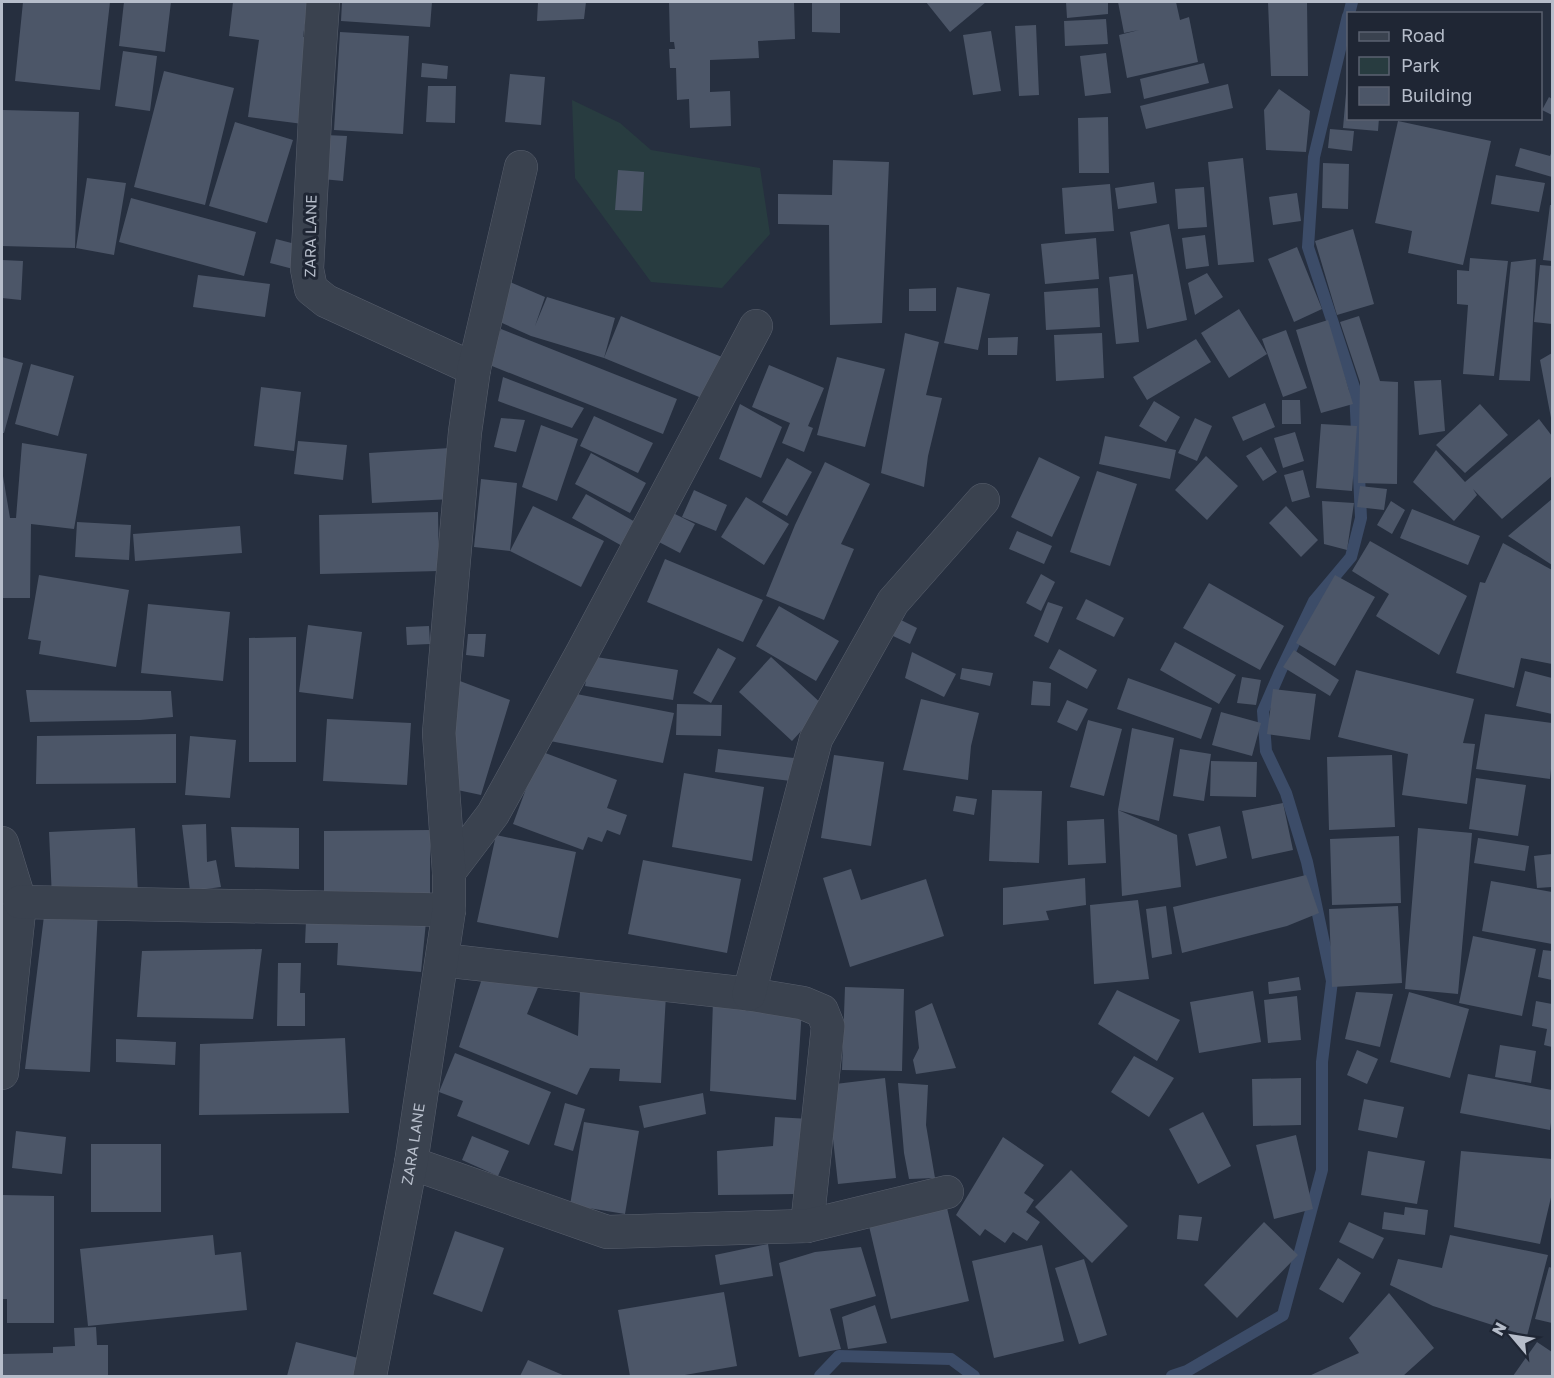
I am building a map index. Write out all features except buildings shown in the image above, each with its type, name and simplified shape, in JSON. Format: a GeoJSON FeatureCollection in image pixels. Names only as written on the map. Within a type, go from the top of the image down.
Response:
{"type":"FeatureCollection","features":[{"type":"Feature","properties":{"kind":"street","name":"ZARA LANE"},"geometry":{"type":"LineString","coordinates":[[323,2],[308,269],[311,289],[326,301],[474,369]]}},
{"type":"Feature","properties":{"kind":"street","name":"ZARA LANE"},"geometry":{"type":"LineString","coordinates":[[370,1377],[411,1163],[449,910],[449,872],[439,733],[465,432],[474,369],[521,167]]}},
{"type":"Feature","properties":{"kind":"street"},"geometry":{"type":"LineString","coordinates":[[449,872],[493,814],[582,654],[756,326]]}},
{"type":"Feature","properties":{"kind":"street"},"geometry":{"type":"LineString","coordinates":[[749,994],[816,739],[892,602],[983,501]]}},
{"type":"Feature","properties":{"kind":"street"},"geometry":{"type":"LineString","coordinates":[[2,843],[20,902],[2,1073]]}},
{"type":"Feature","properties":{"kind":"street"},"geometry":{"type":"LineString","coordinates":[[20,902],[449,910]]}},
{"type":"Feature","properties":{"kind":"street"},"geometry":{"type":"LineString","coordinates":[[442,960],[749,994],[803,1003],[822,1011],[828,1026],[807,1226]]}},
{"type":"Feature","properties":{"kind":"street"},"geometry":{"type":"LineString","coordinates":[[411,1163],[607,1232],[807,1226],[946,1192]]}},
{"type":"Feature","properties":{"kind":"green space"},"geometry":{"type":"Polygon","coordinates":[[[572,100],[620,123],[651,150],[760,168],[770,234],[722,288],[651,282],[575,178],[572,100]]]}},
{"type":"Feature","properties":{"kind":"waterway"},"geometry":{"type":"LineString","coordinates":[[1350,12],[1352,2]]}},
{"type":"Feature","properties":{"kind":"waterway"},"geometry":{"type":"LineString","coordinates":[[1172,1376],[1187,1371],[1283,1315],[1322,1170],[1322,1062],[1332,981],[1307,862],[1286,793],[1266,751],[1263,711],[1314,601],[1351,557],[1361,518],[1355,390],[1308,247],[1314,157],[1347,20]]}},
{"type":"Feature","properties":{"kind":"waterway"},"geometry":{"type":"LineString","coordinates":[[820,1376],[839,1356],[951,1359],[974,1376]]}}]}
